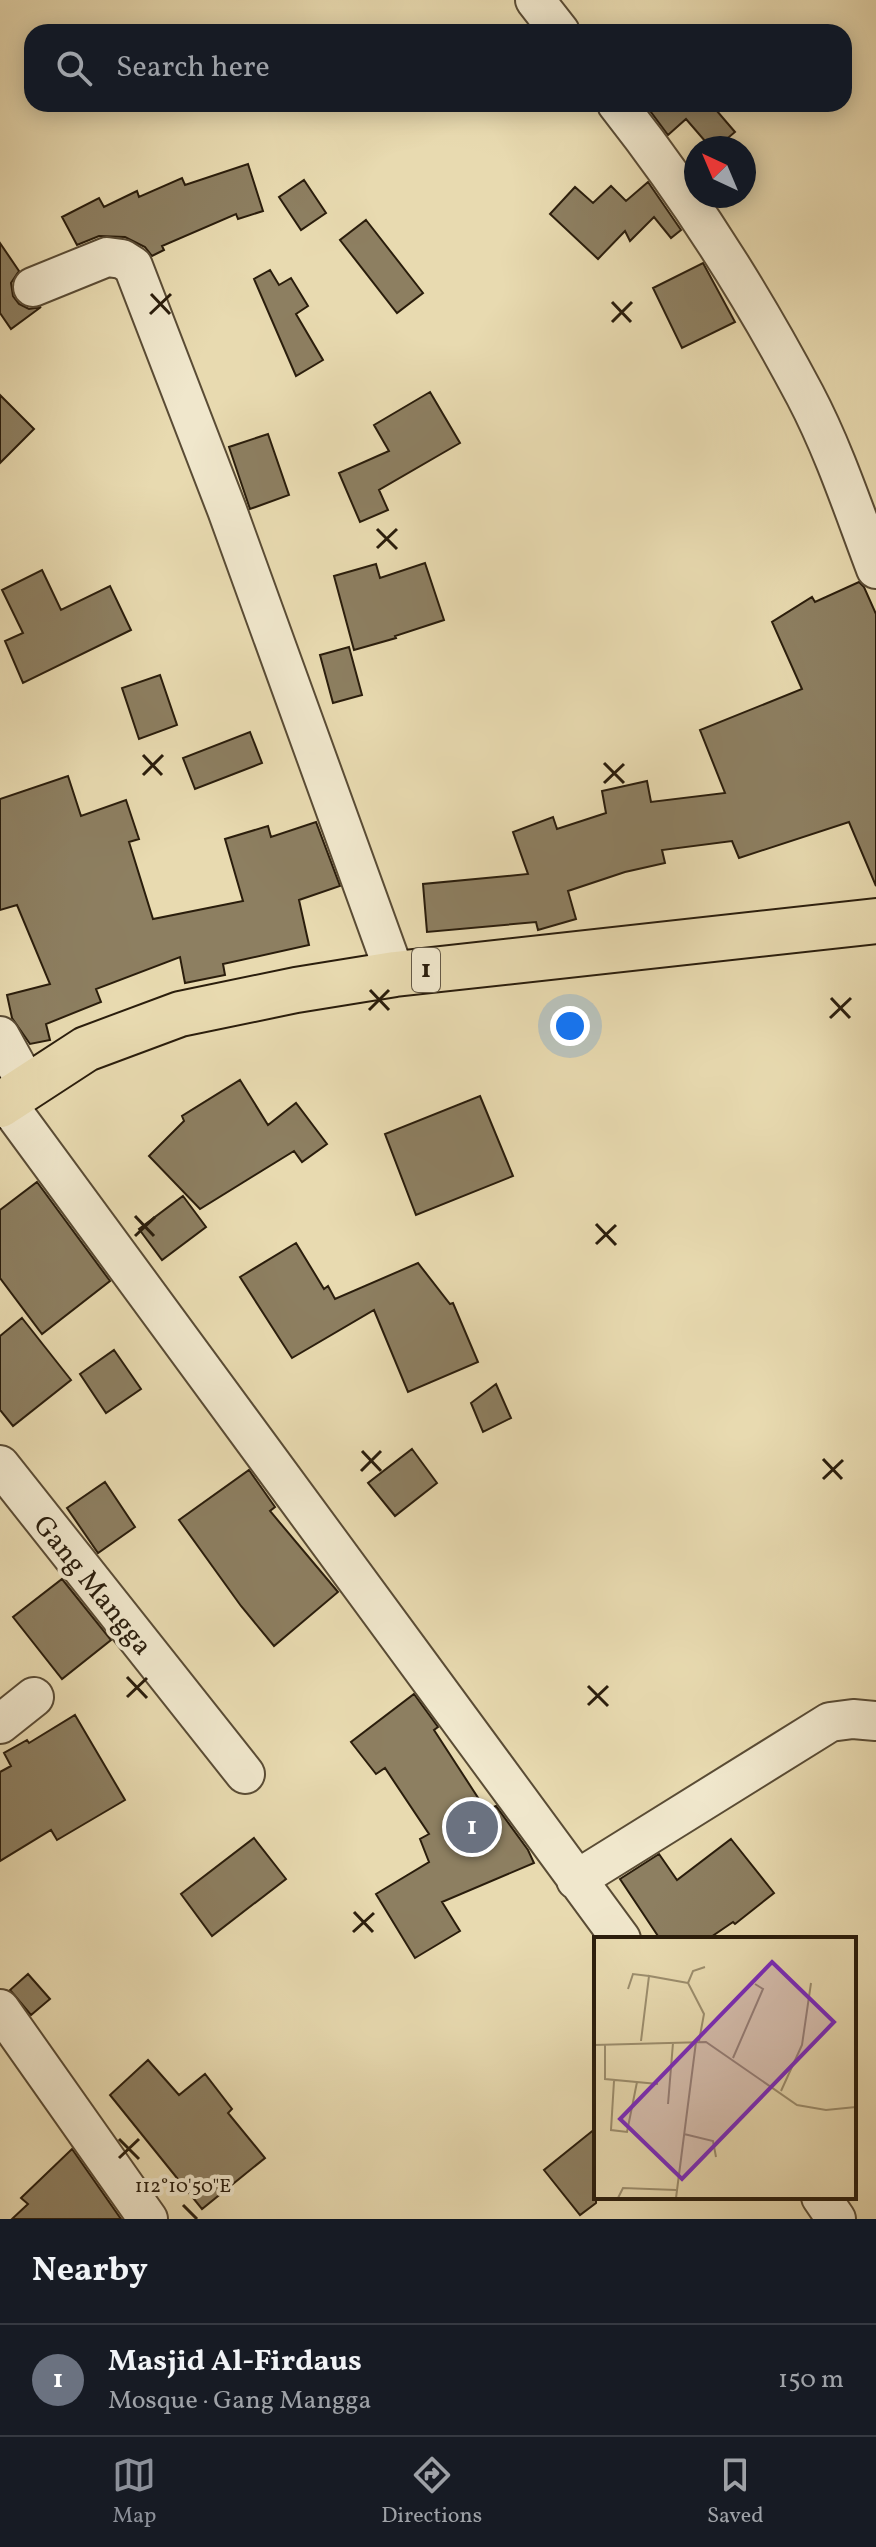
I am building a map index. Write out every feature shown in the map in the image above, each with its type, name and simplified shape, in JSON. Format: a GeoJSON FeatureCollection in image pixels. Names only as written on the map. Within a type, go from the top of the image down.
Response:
{"type":"FeatureCollection","features":[{"type":"Feature","properties":{"kind":"highway","name":"1"},"geometry":{"type":"LineString","coordinates":[[11,1098],[86,1049],[180,1014],[296,990],[395,974],[876,921]]}},
{"type":"Feature","properties":{"kind":"street"},"geometry":{"type":"LineString","coordinates":[[535,0],[554,24]]}},
{"type":"Feature","properties":{"kind":"street"},"geometry":{"type":"LineString","coordinates":[[623,112],[651,147],[725,258],[805,395],[846,488],[876,569]]}},
{"type":"Feature","properties":{"kind":"street"},"geometry":{"type":"LineString","coordinates":[[33,287],[107,257],[122,259],[133,266],[233,524],[395,974]]}},
{"type":"Feature","properties":{"kind":"street"},"geometry":{"type":"LineString","coordinates":[[0,1036],[11,1098],[619,1937]]}},
{"type":"Feature","properties":{"kind":"street","name":"Gang Mangga"},"geometry":{"type":"LineString","coordinates":[[0,1465],[245,1774],[0,1472]]}},
{"type":"Feature","properties":{"kind":"street"},"geometry":{"type":"LineString","coordinates":[[0,1724],[34,1697]]}},
{"type":"Feature","properties":{"kind":"street"},"geometry":{"type":"LineString","coordinates":[[576,1880],[830,1722],[853,1719],[876,1721]]}},
{"type":"Feature","properties":{"kind":"street"},"geometry":{"type":"LineString","coordinates":[[0,2009],[148,2219]]}},
{"type":"Feature","properties":{"kind":"street"},"geometry":{"type":"LineString","coordinates":[[822,2199],[836,2219]]}},
{"type":"Feature","properties":{"kind":"building"},"geometry":{"type":"Polygon","coordinates":[[[651,112],[718,112],[735,132],[730,136],[701,136],[686,119],[668,135],[651,112]]]}},
{"type":"Feature","properties":{"kind":"building"},"geometry":{"type":"Polygon","coordinates":[[[248,164],[263,211],[238,219],[236,214],[162,246],[164,250],[152,256],[145,247],[125,237],[99,236],[77,245],[62,217],[99,198],[104,207],[137,191],[139,197],[182,178],[185,185],[248,164]]]}},
{"type":"Feature","properties":{"kind":"building"},"geometry":{"type":"Polygon","coordinates":[[[304,180],[326,213],[301,230],[279,197],[304,180]]]}},
{"type":"Feature","properties":{"kind":"building"},"geometry":{"type":"Polygon","coordinates":[[[648,182],[681,230],[671,238],[654,217],[630,241],[625,231],[598,259],[550,214],[575,187],[593,203],[611,186],[626,201],[648,182]]]}},
{"type":"Feature","properties":{"kind":"building"},"geometry":{"type":"Polygon","coordinates":[[[366,220],[423,293],[397,313],[340,240],[366,220]]]}},
{"type":"Feature","properties":{"kind":"building"},"geometry":{"type":"Polygon","coordinates":[[[0,243],[19,271],[11,283],[13,296],[19,304],[29,309],[41,307],[11,329],[0,313],[0,243]]]}},
{"type":"Feature","properties":{"kind":"building"},"geometry":{"type":"Polygon","coordinates":[[[703,263],[735,322],[682,348],[653,288],[703,263]]]}},
{"type":"Feature","properties":{"kind":"building"},"geometry":{"type":"Polygon","coordinates":[[[270,270],[279,285],[291,278],[308,306],[296,314],[323,360],[296,376],[254,279],[270,270]]]}},
{"type":"Feature","properties":{"kind":"building"},"geometry":{"type":"Polygon","coordinates":[[[430,392],[460,443],[379,490],[388,510],[360,522],[339,473],[389,451],[374,425],[430,392]]]}},
{"type":"Feature","properties":{"kind":"building"},"geometry":{"type":"Polygon","coordinates":[[[0,395],[34,429],[0,463],[0,395]]]}},
{"type":"Feature","properties":{"kind":"building"},"geometry":{"type":"Polygon","coordinates":[[[268,434],[289,495],[250,509],[229,447],[268,434]]]}},
{"type":"Feature","properties":{"kind":"building"},"geometry":{"type":"Polygon","coordinates":[[[425,563],[444,620],[354,650],[334,576],[376,564],[380,578],[425,563]]]}},
{"type":"Feature","properties":{"kind":"building"},"geometry":{"type":"Polygon","coordinates":[[[42,570],[61,610],[110,586],[131,630],[23,683],[5,641],[23,633],[2,590],[42,570]]]}},
{"type":"Feature","properties":{"kind":"building"},"geometry":{"type":"Polygon","coordinates":[[[859,582],[876,614],[876,886],[849,822],[739,858],[732,841],[662,850],[665,863],[625,872],[568,891],[576,919],[538,930],[536,922],[427,932],[423,884],[528,874],[513,832],[553,817],[557,829],[606,813],[602,791],[647,781],[651,802],[725,793],[700,730],[802,689],[772,622],[812,597],[815,602],[859,582]]]}},
{"type":"Feature","properties":{"kind":"building"},"geometry":{"type":"Polygon","coordinates":[[[349,647],[362,695],[333,703],[320,655],[349,647]]]}},
{"type":"Feature","properties":{"kind":"building"},"geometry":{"type":"Polygon","coordinates":[[[160,675],[177,725],[139,739],[122,688],[160,675]]]}},
{"type":"Feature","properties":{"kind":"building"},"geometry":{"type":"Polygon","coordinates":[[[250,732],[262,763],[195,789],[183,758],[250,732]]]}},
{"type":"Feature","properties":{"kind":"building"},"geometry":{"type":"Polygon","coordinates":[[[68,776],[81,816],[126,800],[139,839],[129,842],[153,919],[243,901],[225,839],[268,826],[271,837],[316,822],[340,886],[299,900],[309,945],[223,964],[225,975],[185,983],[180,957],[96,989],[101,1002],[46,1024],[50,1040],[30,1044],[12,1018],[7,995],[50,984],[17,905],[0,910],[0,799],[68,776]]]}},
{"type":"Feature","properties":{"kind":"building"},"geometry":{"type":"Polygon","coordinates":[[[240,1080],[268,1125],[296,1103],[327,1144],[302,1162],[294,1151],[200,1209],[149,1156],[184,1121],[182,1116],[240,1080]]]}},
{"type":"Feature","properties":{"kind":"building"},"geometry":{"type":"Polygon","coordinates":[[[480,1096],[513,1176],[416,1215],[385,1134],[480,1096]]]}},
{"type":"Feature","properties":{"kind":"building"},"geometry":{"type":"Polygon","coordinates":[[[37,1182],[110,1281],[42,1334],[0,1278],[0,1210],[37,1182]]]}},
{"type":"Feature","properties":{"kind":"building"},"geometry":{"type":"Polygon","coordinates":[[[183,1196],[206,1227],[162,1260],[139,1229],[183,1196]]]}},
{"type":"Feature","properties":{"kind":"building"},"geometry":{"type":"Polygon","coordinates":[[[296,1243],[324,1289],[328,1286],[335,1299],[418,1263],[450,1304],[453,1303],[478,1362],[408,1392],[374,1310],[292,1358],[240,1277],[296,1243]]]}},
{"type":"Feature","properties":{"kind":"building"},"geometry":{"type":"Polygon","coordinates":[[[22,1318],[71,1380],[13,1426],[0,1410],[0,1336],[22,1318]]]}},
{"type":"Feature","properties":{"kind":"building"},"geometry":{"type":"Polygon","coordinates":[[[114,1350],[141,1389],[106,1413],[80,1374],[114,1350]]]}},
{"type":"Feature","properties":{"kind":"building"},"geometry":{"type":"Polygon","coordinates":[[[496,1384],[511,1418],[483,1432],[471,1403],[496,1384]]]}},
{"type":"Feature","properties":{"kind":"building"},"geometry":{"type":"Polygon","coordinates":[[[412,1449],[437,1483],[395,1516],[368,1483],[412,1449]]]}},
{"type":"Feature","properties":{"kind":"building"},"geometry":{"type":"Polygon","coordinates":[[[249,1470],[275,1507],[270,1511],[338,1592],[274,1646],[179,1520],[249,1470]]]}},
{"type":"Feature","properties":{"kind":"building"},"geometry":{"type":"Polygon","coordinates":[[[105,1482],[135,1527],[98,1553],[67,1508],[105,1482]]]}},
{"type":"Feature","properties":{"kind":"building"},"geometry":{"type":"Polygon","coordinates":[[[62,1579],[111,1640],[62,1679],[13,1617],[62,1579]]]}},
{"type":"Feature","properties":{"kind":"building"},"geometry":{"type":"Polygon","coordinates":[[[414,1694],[438,1727],[434,1730],[486,1810],[496,1806],[534,1863],[442,1902],[460,1931],[415,1958],[376,1894],[429,1862],[420,1839],[429,1834],[385,1768],[376,1774],[351,1742],[414,1694]]]}},
{"type":"Feature","properties":{"kind":"building"},"geometry":{"type":"Polygon","coordinates":[[[75,1715],[125,1800],[57,1840],[51,1830],[0,1861],[0,1772],[11,1766],[4,1753],[27,1740],[29,1743],[75,1715]]]}},
{"type":"Feature","properties":{"kind":"building"},"geometry":{"type":"Polygon","coordinates":[[[254,1838],[286,1879],[212,1936],[181,1894],[254,1838]]]}},
{"type":"Feature","properties":{"kind":"building"},"geometry":{"type":"Polygon","coordinates":[[[731,1839],[774,1893],[735,1924],[733,1922],[711,1937],[659,1937],[620,1879],[659,1854],[677,1880],[731,1839]]]}},
{"type":"Feature","properties":{"kind":"building"},"geometry":{"type":"Polygon","coordinates":[[[28,1974],[50,1999],[31,2015],[10,1990],[28,1974]]]}},
{"type":"Feature","properties":{"kind":"building"},"geometry":{"type":"Polygon","coordinates":[[[148,2060],[179,2095],[205,2074],[232,2109],[228,2113],[265,2158],[202,2209],[110,2095],[148,2060]]]}},
{"type":"Feature","properties":{"kind":"building"},"geometry":{"type":"Polygon","coordinates":[[[594,2130],[596,2203],[580,2215],[544,2170],[594,2130]]]}},
{"type":"Feature","properties":{"kind":"building"},"geometry":{"type":"Polygon","coordinates":[[[72,2149],[121,2219],[12,2219],[28,2204],[21,2198],[72,2149]]]}},
{"type":"Feature","properties":{"kind":"place","name":"Masjid Al-Firdaus"},"geometry":{"type":"Point","coordinates":[472,1827]}}]}
